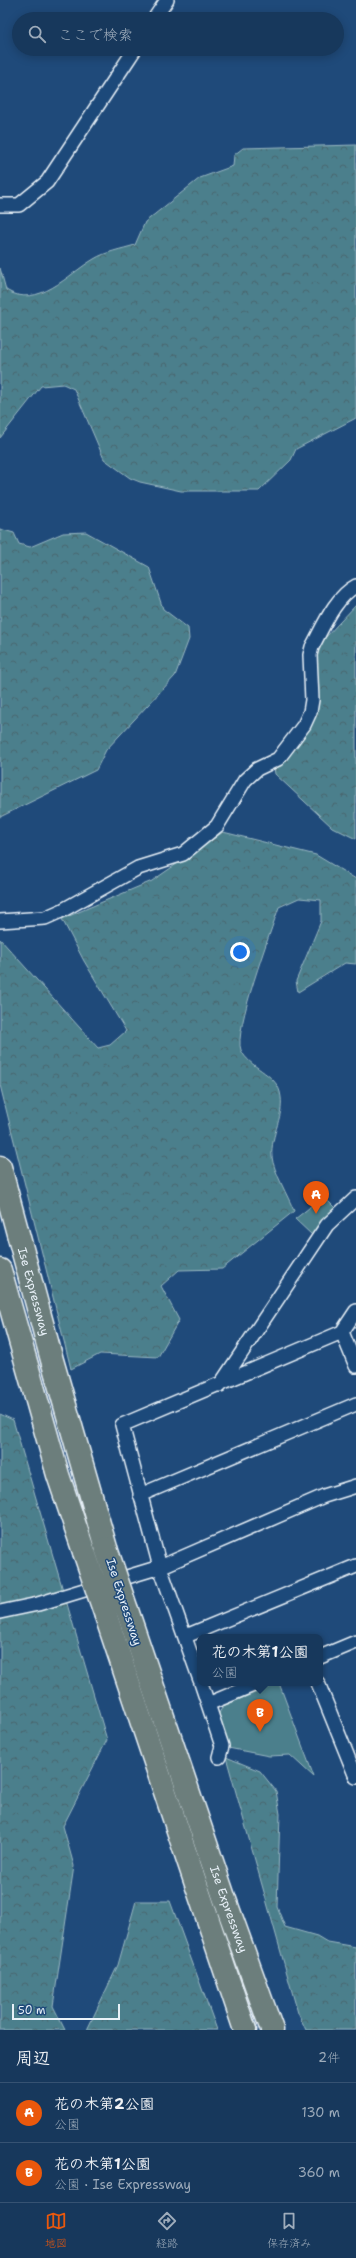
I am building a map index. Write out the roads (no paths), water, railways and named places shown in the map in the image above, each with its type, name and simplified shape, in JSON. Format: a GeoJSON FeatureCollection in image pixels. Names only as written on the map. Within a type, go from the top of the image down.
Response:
{"type":"FeatureCollection","features":[{"type":"Feature","properties":{"kind":"highway","name":"Ise Expressway"},"geometry":{"type":"LineString","coordinates":[[0,1167],[48,1346],[106,1548],[221,1889],[272,2030]]}},
{"type":"Feature","properties":{"kind":"highway","name":"Ise Expressway"},"geometry":{"type":"LineString","coordinates":[[0,1270],[58,1475],[245,2030]]}},
{"type":"Feature","properties":{"kind":"street"},"geometry":{"type":"LineString","coordinates":[[159,12],[167,0]]}},
{"type":"Feature","properties":{"kind":"street"},"geometry":{"type":"LineString","coordinates":[[0,205],[19,205],[47,182],[130,56]]}},
{"type":"Feature","properties":{"kind":"street"},"geometry":{"type":"LineString","coordinates":[[0,921],[45,918],[57,913],[84,900],[138,868],[183,854],[218,826],[245,780],[257,769],[278,759],[304,725],[310,712],[312,700],[310,655],[312,647],[338,601],[346,592],[356,586]]}},
{"type":"Feature","properties":{"kind":"street"},"geometry":{"type":"LineString","coordinates":[[220,1385],[327,1225],[356,1198]]}},
{"type":"Feature","properties":{"kind":"street"},"geometry":{"type":"LineString","coordinates":[[197,1671],[186,1636],[160,1567],[122,1425],[220,1385],[342,1332],[356,1312]]}},
{"type":"Feature","properties":{"kind":"street"},"geometry":{"type":"LineString","coordinates":[[342,1332],[356,1366]]}},
{"type":"Feature","properties":{"kind":"street"},"geometry":{"type":"LineString","coordinates":[[140,1495],[356,1404]]}},
{"type":"Feature","properties":{"kind":"street"},"geometry":{"type":"LineString","coordinates":[[0,1612],[38,1604],[160,1567],[324,1496],[356,1486]]}},
{"type":"Feature","properties":{"kind":"street"},"geometry":{"type":"LineString","coordinates":[[186,1636],[356,1566]]}},
{"type":"Feature","properties":{"kind":"street"},"geometry":{"type":"LineString","coordinates":[[323,1656],[356,1642]]}},
{"type":"Feature","properties":{"kind":"street"},"geometry":{"type":"LineString","coordinates":[[202,1686],[222,1746],[219,1757]]}},
{"type":"Feature","properties":{"kind":"street"},"geometry":{"type":"LineString","coordinates":[[208,1704],[251,1686]]}},
{"type":"Feature","properties":{"kind":"street"},"geometry":{"type":"LineString","coordinates":[[319,1686],[356,1776]]}},
{"type":"Feature","properties":{"kind":"place","name":"花の木第2公園"},"geometry":{"type":"Point","coordinates":[316,1214]}},
{"type":"Feature","properties":{"kind":"place","name":"花の木第1公園"},"geometry":{"type":"Point","coordinates":[260,1732]}}]}
